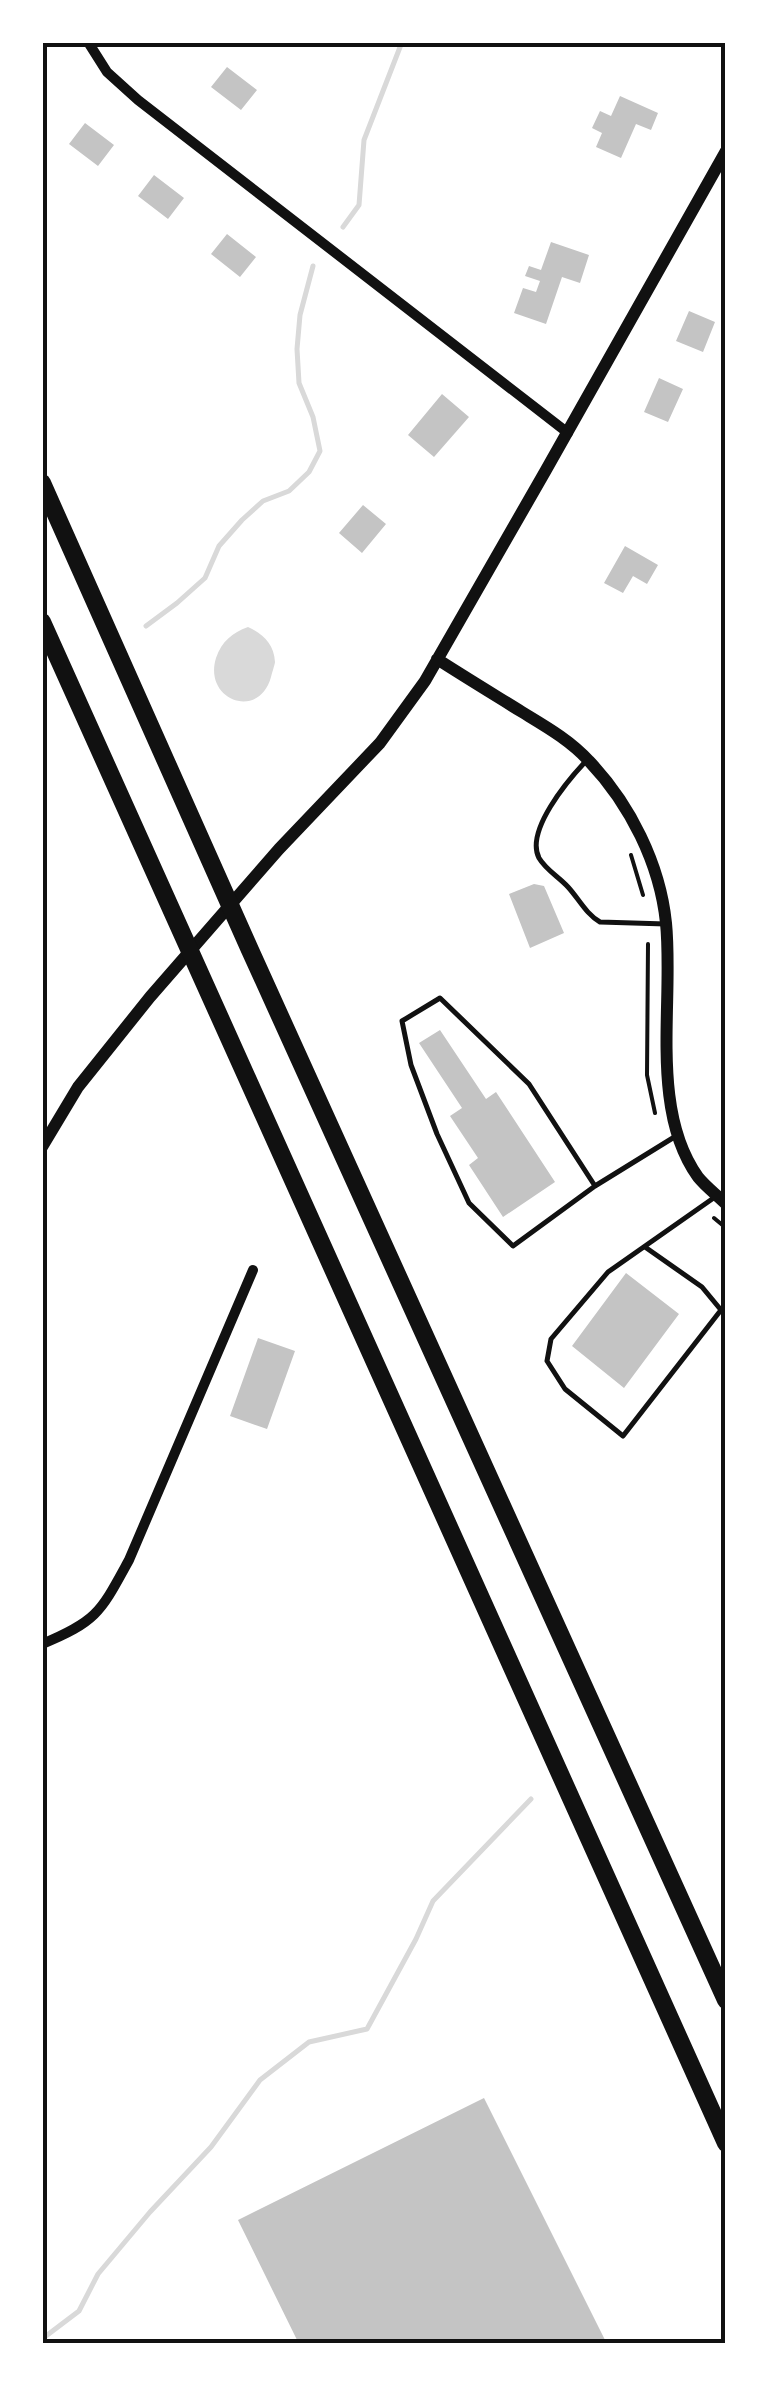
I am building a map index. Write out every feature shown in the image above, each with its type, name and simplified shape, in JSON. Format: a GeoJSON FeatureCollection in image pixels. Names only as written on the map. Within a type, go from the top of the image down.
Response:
{"type":"FeatureCollection","features":[{"type":"Feature","properties":{"kind":"highway"},"geometry":{"type":"LineString","coordinates":[[42,483],[726,2000]]}},
{"type":"Feature","properties":{"kind":"highway"},"geometry":{"type":"LineString","coordinates":[[42,622],[726,2143]]}},
{"type":"Feature","properties":{"kind":"street"},"geometry":{"type":"LineString","coordinates":[[88,42],[107,72],[129,92],[568,433]]}},
{"type":"Feature","properties":{"kind":"street"},"geometry":{"type":"LineString","coordinates":[[42,1148],[78,1087],[150,997],[279,849],[380,743],[437,660],[726,150]]}},
{"type":"Feature","properties":{"kind":"street"},"geometry":{"type":"LineString","coordinates":[[437,660],[558,734],[588,759],[635,823],[659,884],[666,924],[669,1094],[682,1144],[698,1177],[721,1200]]}},
{"type":"Feature","properties":{"kind":"street"},"geometry":{"type":"LineString","coordinates":[[42,1644],[92,1619],[106,1602],[144,1524],[253,1270]]}},
{"type":"Feature","properties":{"kind":"lane"},"geometry":{"type":"LineString","coordinates":[[588,759],[568,780],[544,819],[535,844],[539,858],[591,917],[600,922],[666,924]]}},
{"type":"Feature","properties":{"kind":"lane"},"geometry":{"type":"LineString","coordinates":[[595,1186],[529,1084],[440,998],[402,1021],[412,1066],[437,1134],[469,1203],[512,1246],[595,1186],[679,1134]]}},
{"type":"Feature","properties":{"kind":"lane"},"geometry":{"type":"LineString","coordinates":[[645,1247],[702,1287],[723,1307],[624,1436],[565,1388],[547,1361],[551,1339],[608,1272],[645,1247],[721,1200]]}},
{"type":"Feature","properties":{"kind":"path"},"geometry":{"type":"LineString","coordinates":[[627,845],[644,895]]}},
{"type":"Feature","properties":{"kind":"path"},"geometry":{"type":"LineString","coordinates":[[648,944],[647,1075],[657,1120]]}},
{"type":"Feature","properties":{"kind":"path"},"geometry":{"type":"LineString","coordinates":[[714,1218],[726,1228]]}},
{"type":"Feature","properties":{"kind":"shaded area"},"geometry":{"type":"Polygon","coordinates":[[[248,627],[267,640],[275,662],[265,691],[256,699],[234,700],[217,685],[216,658],[232,635],[248,627]]]}},
{"type":"Feature","properties":{"kind":"building"},"geometry":{"type":"Polygon","coordinates":[[[227,67],[257,90],[241,110],[211,87],[227,67]]]}},
{"type":"Feature","properties":{"kind":"building"},"geometry":{"type":"Polygon","coordinates":[[[620,96],[658,113],[651,130],[636,124],[621,158],[596,147],[602,133],[592,128],[600,111],[611,116],[620,96]]]}},
{"type":"Feature","properties":{"kind":"building"},"geometry":{"type":"Polygon","coordinates":[[[85,123],[114,145],[98,166],[69,144],[85,123]]]}},
{"type":"Feature","properties":{"kind":"building"},"geometry":{"type":"Polygon","coordinates":[[[154,175],[184,198],[168,219],[138,196],[154,175]]]}},
{"type":"Feature","properties":{"kind":"building"},"geometry":{"type":"Polygon","coordinates":[[[227,234],[256,257],[240,277],[211,254],[227,234]]]}},
{"type":"Feature","properties":{"kind":"building"},"geometry":{"type":"Polygon","coordinates":[[[551,242],[589,255],[580,283],[562,277],[546,324],[514,313],[523,288],[536,292],[540,281],[525,276],[529,266],[541,270],[551,242]]]}},
{"type":"Feature","properties":{"kind":"building"},"geometry":{"type":"Polygon","coordinates":[[[689,311],[715,322],[703,352],[676,341],[689,311]]]}},
{"type":"Feature","properties":{"kind":"building"},"geometry":{"type":"Polygon","coordinates":[[[659,378],[683,389],[668,422],[644,412],[659,378]]]}},
{"type":"Feature","properties":{"kind":"building"},"geometry":{"type":"Polygon","coordinates":[[[442,394],[469,417],[434,457],[408,435],[442,394]]]}},
{"type":"Feature","properties":{"kind":"building"},"geometry":{"type":"Polygon","coordinates":[[[363,505],[386,524],[362,553],[339,533],[363,505]]]}},
{"type":"Feature","properties":{"kind":"building"},"geometry":{"type":"Polygon","coordinates":[[[625,546],[658,565],[647,584],[633,576],[623,593],[604,583],[625,546]]]}},
{"type":"Feature","properties":{"kind":"building"},"geometry":{"type":"Polygon","coordinates":[[[534,884],[544,886],[564,933],[530,948],[509,894],[534,884]]]}},
{"type":"Feature","properties":{"kind":"building"},"geometry":{"type":"Polygon","coordinates":[[[440,1030],[486,1099],[496,1092],[555,1182],[503,1217],[469,1165],[478,1158],[450,1116],[462,1108],[419,1043],[440,1030]]]}},
{"type":"Feature","properties":{"kind":"building"},"geometry":{"type":"Polygon","coordinates":[[[626,1273],[679,1314],[624,1388],[572,1346],[626,1273]]]}},
{"type":"Feature","properties":{"kind":"building"},"geometry":{"type":"Polygon","coordinates":[[[258,1338],[295,1351],[267,1429],[230,1416],[258,1338]]]}},
{"type":"Feature","properties":{"kind":"building"},"geometry":{"type":"Polygon","coordinates":[[[484,2098],[607,2344],[299,2344],[238,2220],[484,2098]]]}},
{"type":"Feature","properties":{"kind":"waterway"},"geometry":{"type":"LineString","coordinates":[[343,227],[359,205],[364,140],[402,42]]}},
{"type":"Feature","properties":{"kind":"waterway"},"geometry":{"type":"LineString","coordinates":[[146,626],[205,578],[219,546],[242,520],[263,501],[289,491],[309,472],[320,451],[313,417],[299,383],[297,349],[300,315],[313,266]]}},
{"type":"Feature","properties":{"kind":"waterway"},"geometry":{"type":"LineString","coordinates":[[42,2339],[79,2311],[98,2274],[211,2147],[260,2080],[309,2042],[367,2029],[433,1901],[531,1799]]}}]}
